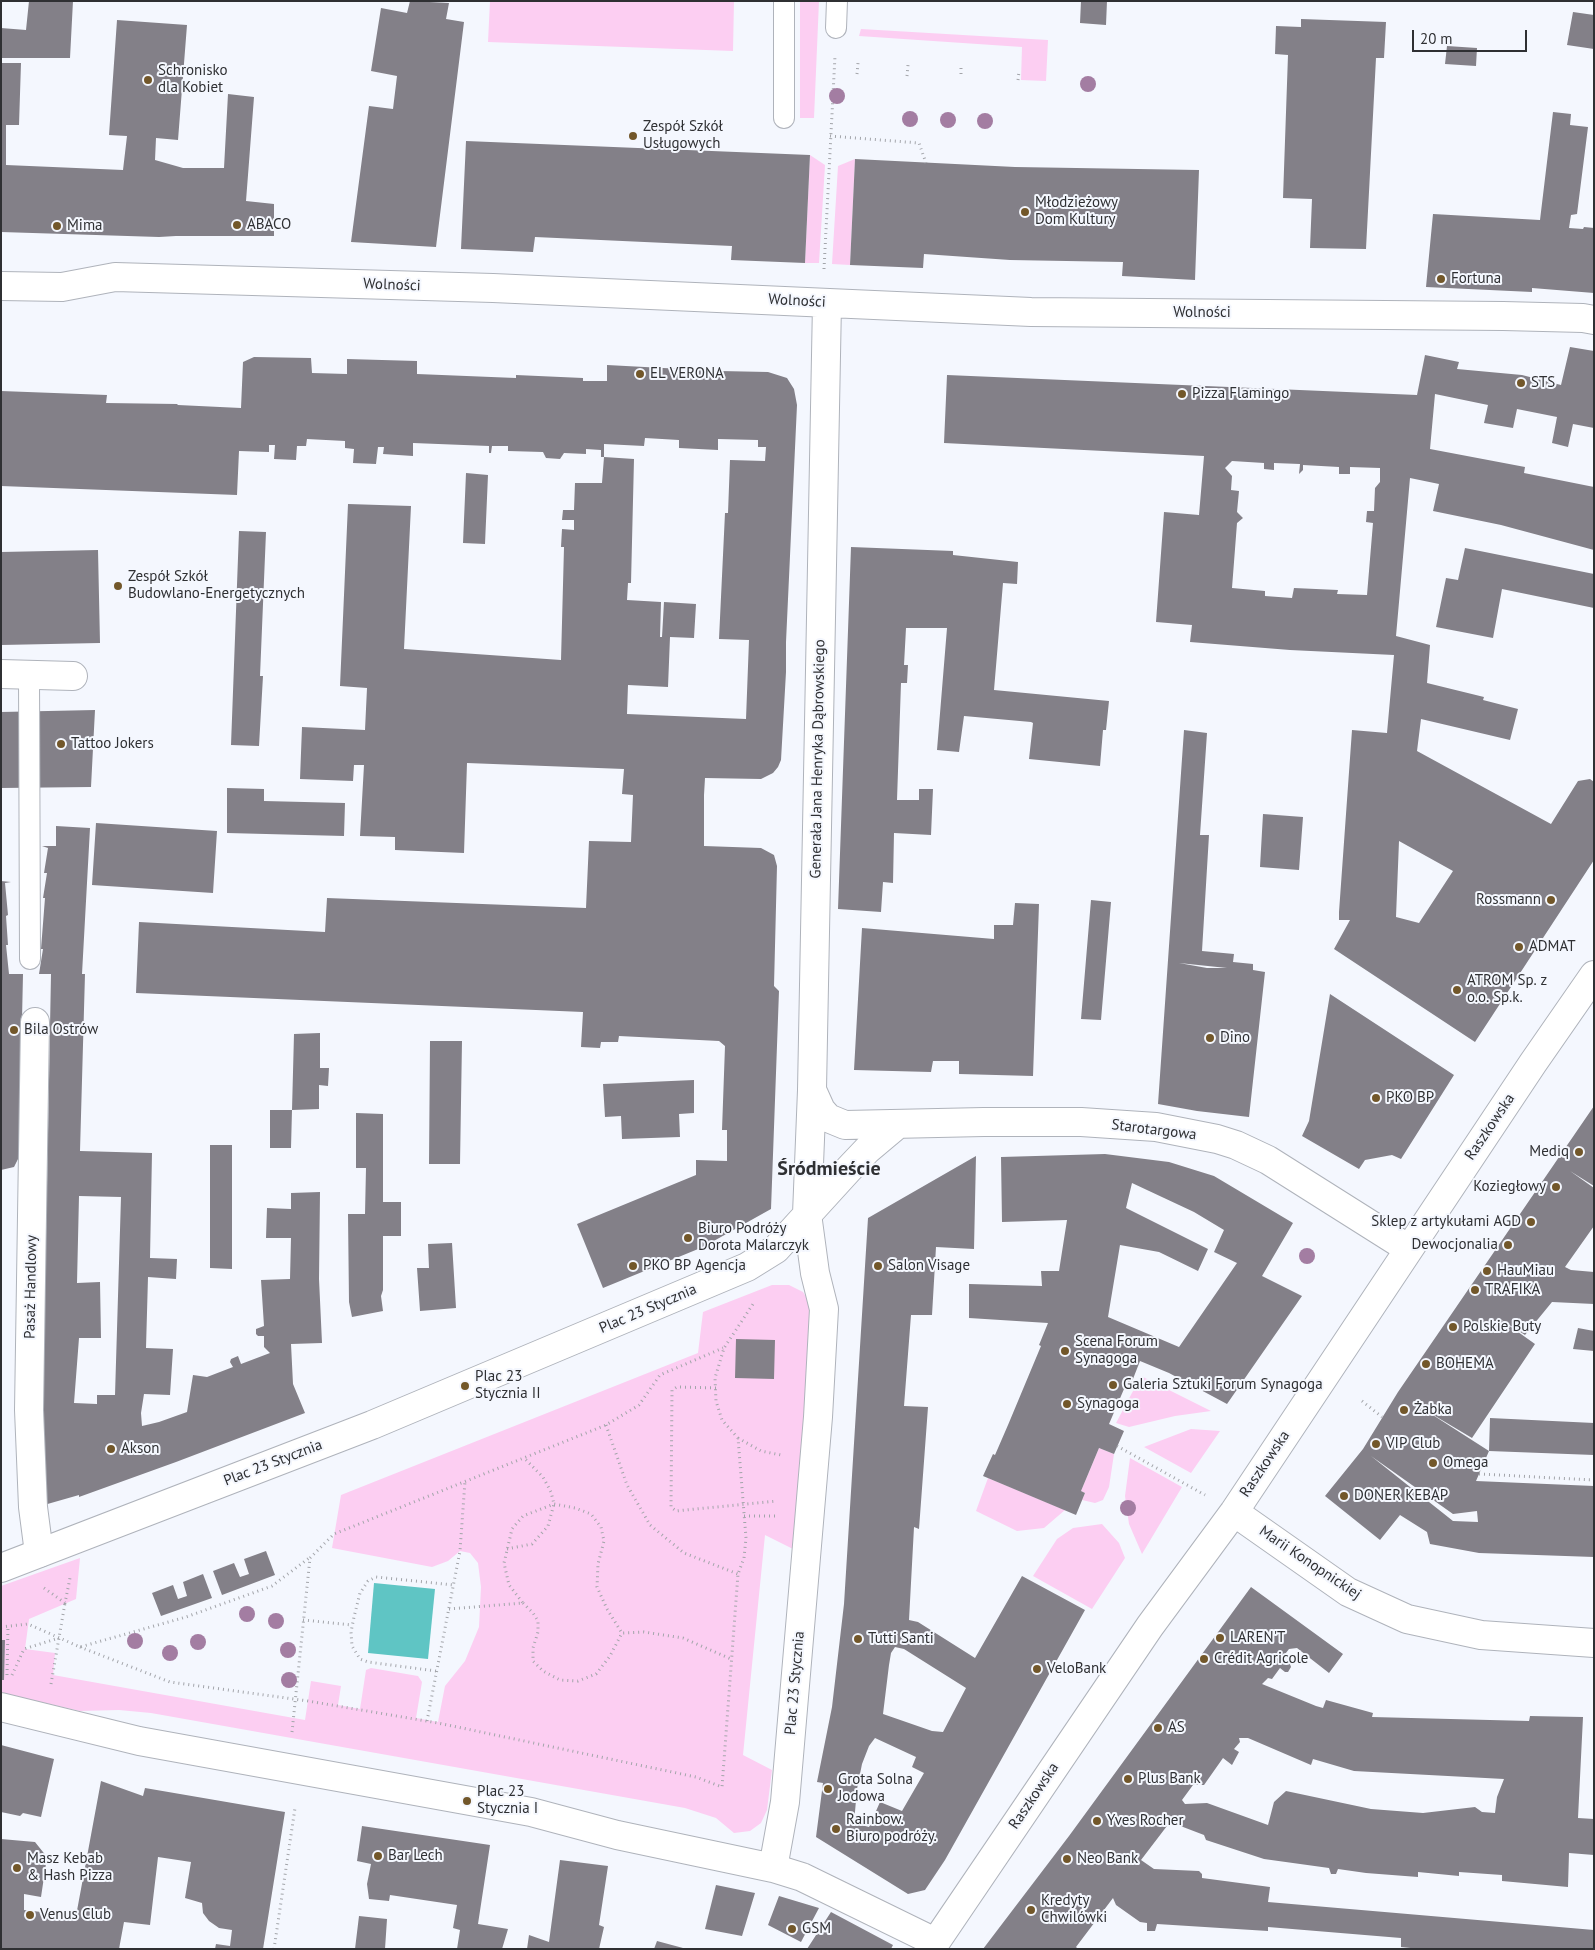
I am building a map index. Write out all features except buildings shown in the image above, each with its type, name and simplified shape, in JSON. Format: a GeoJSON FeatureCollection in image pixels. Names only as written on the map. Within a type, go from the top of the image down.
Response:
{"type":"FeatureCollection","features":[{"type":"Feature","properties":{"kind":"street","name":"Wolności"},"geometry":{"type":"LineString","coordinates":[[1,286],[62,287],[115,277],[493,288],[1031,312],[1502,316],[1583,318],[1594,320]]}},
{"type":"Feature","properties":{"kind":"street","name":"Generała Jana Henryka Dąbrowskiego"},"geometry":{"type":"LineString","coordinates":[[807,1214],[812,1090],[827,303]]}},
{"type":"Feature","properties":{"kind":"street"},"geometry":{"type":"LineString","coordinates":[[1,674],[73,676]]}},
{"type":"Feature","properties":{"kind":"street","name":"Raszkowska"},"geometry":{"type":"LineString","coordinates":[[933,1946],[1150,1626],[1234,1512],[1594,975]]}},
{"type":"Feature","properties":{"kind":"street","name":"Pasaż Handlowy"},"geometry":{"type":"LineString","coordinates":[[36,1022],[30,1410],[33,1507],[39,1553]]}},
{"type":"Feature","properties":{"kind":"street","name":"Starotargowa"},"geometry":{"type":"LineString","coordinates":[[812,1090],[821,1110],[828,1118],[845,1125],[1081,1122],[1156,1127],[1189,1132],[1236,1145],[1268,1160],[1409,1249]]}},
{"type":"Feature","properties":{"kind":"street"},"geometry":{"type":"LineString","coordinates":[[807,1214],[867,1150],[898,1124]]}},
{"type":"Feature","properties":{"kind":"street","name":"Plac 23 Stycznia"},"geometry":{"type":"LineString","coordinates":[[1,1568],[372,1425],[747,1267],[776,1248],[807,1214]]}},
{"type":"Feature","properties":{"kind":"street","name":"Plac 23 Stycznia"},"geometry":{"type":"LineString","coordinates":[[773,1868],[785,1802],[818,1417],[824,1309],[815,1273],[807,1214]]}},
{"type":"Feature","properties":{"kind":"street","name":"Marii Konopnickiej"},"geometry":{"type":"LineString","coordinates":[[1234,1512],[1348,1592],[1407,1619],[1481,1634],[1594,1643]]}},
{"type":"Feature","properties":{"kind":"street"},"geometry":{"type":"LineString","coordinates":[[1,1707],[139,1741],[531,1812],[617,1835],[773,1868],[802,1877],[933,1946]]}},
{"type":"Feature","properties":{"kind":"lane"},"geometry":{"type":"LineString","coordinates":[[784,1],[784,118]]}},
{"type":"Feature","properties":{"kind":"lane"},"geometry":{"type":"LineString","coordinates":[[836,28],[837,1]]}},
{"type":"Feature","properties":{"kind":"lane"},"geometry":{"type":"LineString","coordinates":[[29,674],[30,959]]}},
{"type":"Feature","properties":{"kind":"path"},"geometry":{"type":"LineString","coordinates":[[824,269],[836,28]]}},
{"type":"Feature","properties":{"kind":"path"},"geometry":{"type":"LineString","coordinates":[[857,74],[858,63]]}},
{"type":"Feature","properties":{"kind":"path"},"geometry":{"type":"LineString","coordinates":[[907,76],[908,65]]}},
{"type":"Feature","properties":{"kind":"path"},"geometry":{"type":"LineString","coordinates":[[961,68],[961,78]]}},
{"type":"Feature","properties":{"kind":"path"},"geometry":{"type":"LineString","coordinates":[[1018,80],[1019,71]]}},
{"type":"Feature","properties":{"kind":"path"},"geometry":{"type":"LineString","coordinates":[[830,136],[919,143],[926,163]]}},
{"type":"Feature","properties":{"kind":"path"},"geometry":{"type":"LineString","coordinates":[[758,1297],[724,1348],[715,1378],[716,1401],[722,1420],[738,1438],[761,1451],[788,1456]]}},
{"type":"Feature","properties":{"kind":"path"},"geometry":{"type":"LineString","coordinates":[[80,1647],[186,1617],[272,1586],[310,1558],[334,1534],[606,1425],[639,1405],[660,1375],[724,1348]]}},
{"type":"Feature","properties":{"kind":"path"},"geometry":{"type":"LineString","coordinates":[[716,1388],[676,1387],[672,1390],[671,1506],[676,1511],[776,1502],[781,1498]]}},
{"type":"Feature","properties":{"kind":"path"},"geometry":{"type":"LineString","coordinates":[[1362,1401],[1382,1417]]}},
{"type":"Feature","properties":{"kind":"path"},"geometry":{"type":"LineString","coordinates":[[606,1425],[627,1485],[650,1525],[684,1553],[738,1574]]}},
{"type":"Feature","properties":{"kind":"path"},"geometry":{"type":"LineString","coordinates":[[1,1627],[28,1624],[80,1647],[170,1682],[296,1699],[427,1721],[696,1777],[722,1787],[738,1574],[744,1558],[746,1538],[738,1438]]}},
{"type":"Feature","properties":{"kind":"path"},"geometry":{"type":"LineString","coordinates":[[1117,1446],[1234,1512]]}},
{"type":"Feature","properties":{"kind":"path"},"geometry":{"type":"LineString","coordinates":[[781,1464],[782,1455]]}},
{"type":"Feature","properties":{"kind":"path"},"geometry":{"type":"LineString","coordinates":[[506,1549],[532,1544],[548,1526],[554,1504],[551,1492],[543,1477],[524,1458]]}},
{"type":"Feature","properties":{"kind":"path"},"geometry":{"type":"LineString","coordinates":[[1479,1474],[1594,1480]]}},
{"type":"Feature","properties":{"kind":"path"},"geometry":{"type":"LineString","coordinates":[[427,1721],[460,1551],[465,1481]]}},
{"type":"Feature","properties":{"kind":"path"},"geometry":{"type":"LineString","coordinates":[[554,1504],[575,1508],[591,1514],[601,1527],[604,1541],[598,1564],[597,1587],[607,1610],[622,1634],[610,1656],[596,1674],[578,1681],[560,1680],[542,1671],[534,1661],[533,1648],[538,1632],[538,1622],[533,1613],[523,1604],[509,1585],[504,1563],[512,1529],[523,1516],[554,1504]]}},
{"type":"Feature","properties":{"kind":"path"},"geometry":{"type":"LineString","coordinates":[[744,1516],[784,1516]]}},
{"type":"Feature","properties":{"kind":"path"},"geometry":{"type":"LineString","coordinates":[[292,1732],[310,1558]]}},
{"type":"Feature","properties":{"kind":"path"},"geometry":{"type":"LineString","coordinates":[[50,1690],[70,1576]]}},
{"type":"Feature","properties":{"kind":"path"},"geometry":{"type":"LineString","coordinates":[[436,1671],[368,1662],[360,1658],[352,1646],[352,1625],[360,1593],[368,1581],[376,1577],[454,1585]]}},
{"type":"Feature","properties":{"kind":"path"},"geometry":{"type":"LineString","coordinates":[[42,1586],[65,1603]]}},
{"type":"Feature","properties":{"kind":"path"},"geometry":{"type":"LineString","coordinates":[[449,1609],[523,1604]]}},
{"type":"Feature","properties":{"kind":"path"},"geometry":{"type":"LineString","coordinates":[[303,1620],[352,1625]]}},
{"type":"Feature","properties":{"kind":"path"},"geometry":{"type":"LineString","coordinates":[[8,1626],[8,1680],[24,1649],[59,1638]]}},
{"type":"Feature","properties":{"kind":"path"},"geometry":{"type":"LineString","coordinates":[[622,1634],[644,1632],[683,1638],[731,1659]]}},
{"type":"Feature","properties":{"kind":"path"},"geometry":{"type":"LineString","coordinates":[[274,1949],[295,1808]]}},
{"type":"Feature","properties":{"kind":"shaded area"},"geometry":{"type":"Polygon","coordinates":[[[490,1],[734,1],[733,51],[488,42],[490,1]]]}},
{"type":"Feature","properties":{"kind":"shaded area"},"geometry":{"type":"Polygon","coordinates":[[[800,1],[819,1],[814,118],[800,118],[800,1]]]}},
{"type":"Feature","properties":{"kind":"shaded area"},"geometry":{"type":"Polygon","coordinates":[[[861,29],[1048,40],[1046,81],[1021,80],[1022,47],[859,36],[861,29]]]}},
{"type":"Feature","properties":{"kind":"shaded area"},"geometry":{"type":"Polygon","coordinates":[[[810,155],[825,165],[819,263],[805,263],[810,155]]]}},
{"type":"Feature","properties":{"kind":"shaded area"},"geometry":{"type":"Polygon","coordinates":[[[855,159],[850,265],[832,264],[838,166],[855,159]]]}},
{"type":"Feature","properties":{"kind":"shaded area"},"geometry":{"type":"Polygon","coordinates":[[[772,1285],[789,1285],[803,1292],[811,1305],[815,1320],[793,1549],[765,1535],[743,1755],[772,1770],[767,1810],[761,1823],[750,1831],[734,1833],[716,1818],[685,1808],[151,1713],[119,1710],[80,1711],[1,1693],[1,1586],[80,1558],[76,1599],[29,1619],[25,1649],[55,1653],[53,1675],[305,1720],[311,1681],[341,1686],[338,1705],[360,1709],[366,1670],[371,1668],[418,1676],[422,1682],[416,1718],[438,1722],[445,1686],[465,1661],[479,1627],[481,1587],[478,1563],[470,1553],[460,1551],[448,1561],[432,1567],[332,1548],[341,1495],[698,1353],[703,1312],[772,1285]]]}},
{"type":"Feature","properties":{"kind":"shaded area"},"geometry":{"type":"Polygon","coordinates":[[[1141,1376],[1211,1411],[1175,1416],[1129,1427],[1116,1423],[1141,1376]]]}},
{"type":"Feature","properties":{"kind":"shaded area"},"geometry":{"type":"Polygon","coordinates":[[[1191,1429],[1220,1431],[1191,1473],[1144,1447],[1191,1429]]]}},
{"type":"Feature","properties":{"kind":"shaded area"},"geometry":{"type":"Polygon","coordinates":[[[1099,1448],[1114,1454],[1109,1487],[1103,1500],[1095,1503],[1082,1500],[1085,1493],[1081,1491],[1099,1448]]]}},
{"type":"Feature","properties":{"kind":"shaded area"},"geometry":{"type":"Polygon","coordinates":[[[1130,1458],[1182,1487],[1142,1554],[1129,1524],[1125,1496],[1130,1458]]]}},
{"type":"Feature","properties":{"kind":"shaded area"},"geometry":{"type":"Polygon","coordinates":[[[988,1478],[1065,1510],[1044,1528],[1017,1531],[976,1511],[988,1478]]]}},
{"type":"Feature","properties":{"kind":"shaded area"},"geometry":{"type":"Polygon","coordinates":[[[1102,1524],[1119,1543],[1125,1558],[1092,1609],[1033,1576],[1057,1539],[1073,1528],[1102,1524]]]}},
{"type":"Feature","properties":{"kind":"water"},"geometry":{"type":"Polygon","coordinates":[[[374,1583],[435,1589],[428,1659],[368,1653],[374,1583]]]}},
{"type":"Feature","properties":{"kind":"place","name":"Schronisko dla Kobiet"},"geometry":{"type":"Point","coordinates":[148,80]}},
{"type":"Feature","properties":{"kind":"place","name":"Zespół Szkół Usługowych"},"geometry":{"type":"Point","coordinates":[633,136]}},
{"type":"Feature","properties":{"kind":"place","name":"Młodzieżowy Dom Kultury"},"geometry":{"type":"Point","coordinates":[1025,212]}},
{"type":"Feature","properties":{"kind":"place","name":"ABACO"},"geometry":{"type":"Point","coordinates":[237,225]}},
{"type":"Feature","properties":{"kind":"place","name":"Mima"},"geometry":{"type":"Point","coordinates":[57,226]}},
{"type":"Feature","properties":{"kind":"place","name":"Fortuna"},"geometry":{"type":"Point","coordinates":[1441,279]}},
{"type":"Feature","properties":{"kind":"place","name":"EL VERONA"},"geometry":{"type":"Point","coordinates":[640,374]}},
{"type":"Feature","properties":{"kind":"place","name":"STS"},"geometry":{"type":"Point","coordinates":[1521,383]}},
{"type":"Feature","properties":{"kind":"place","name":"Pizza Flamingo"},"geometry":{"type":"Point","coordinates":[1182,394]}},
{"type":"Feature","properties":{"kind":"place","name":"Zespół Szkół Budowlano-Energetycznych"},"geometry":{"type":"Point","coordinates":[118,586]}},
{"type":"Feature","properties":{"kind":"place","name":"Tattoo Jokers"},"geometry":{"type":"Point","coordinates":[61,744]}},
{"type":"Feature","properties":{"kind":"place","name":"Rossmann"},"geometry":{"type":"Point","coordinates":[1551,900]}},
{"type":"Feature","properties":{"kind":"place","name":"ADMAT"},"geometry":{"type":"Point","coordinates":[1519,947]}},
{"type":"Feature","properties":{"kind":"place","name":"ATROM Sp. z o.o. Sp.k."},"geometry":{"type":"Point","coordinates":[1457,990]}},
{"type":"Feature","properties":{"kind":"place","name":"Bila Ostrów"},"geometry":{"type":"Point","coordinates":[14,1030]}},
{"type":"Feature","properties":{"kind":"place","name":"Dino"},"geometry":{"type":"Point","coordinates":[1210,1038]}},
{"type":"Feature","properties":{"kind":"place","name":"PKO BP"},"geometry":{"type":"Point","coordinates":[1376,1098]}},
{"type":"Feature","properties":{"kind":"place","name":"Mediq"},"geometry":{"type":"Point","coordinates":[1579,1152]}},
{"type":"Feature","properties":{"kind":"place","name":"Koziegłowy"},"geometry":{"type":"Point","coordinates":[1556,1187]}},
{"type":"Feature","properties":{"kind":"place","name":"Sklep z artykułami AGD"},"geometry":{"type":"Point","coordinates":[1531,1222]}},
{"type":"Feature","properties":{"kind":"place","name":"Biuro Podróży Dorota Malarczyk"},"geometry":{"type":"Point","coordinates":[688,1238]}},
{"type":"Feature","properties":{"kind":"place","name":"Dewocjonalia"},"geometry":{"type":"Point","coordinates":[1508,1245]}},
{"type":"Feature","properties":{"kind":"place","name":"PKO BP Agencja"},"geometry":{"type":"Point","coordinates":[633,1266]}},
{"type":"Feature","properties":{"kind":"place","name":"Salon Visage"},"geometry":{"type":"Point","coordinates":[878,1266]}},
{"type":"Feature","properties":{"kind":"place","name":"HauMiau"},"geometry":{"type":"Point","coordinates":[1487,1271]}},
{"type":"Feature","properties":{"kind":"place","name":"TRAFIKA"},"geometry":{"type":"Point","coordinates":[1475,1290]}},
{"type":"Feature","properties":{"kind":"place","name":"Polskie Buty"},"geometry":{"type":"Point","coordinates":[1453,1327]}},
{"type":"Feature","properties":{"kind":"place","name":"Scena Forum Synagoga"},"geometry":{"type":"Point","coordinates":[1065,1351]}},
{"type":"Feature","properties":{"kind":"place","name":"BOHEMA"},"geometry":{"type":"Point","coordinates":[1426,1364]}},
{"type":"Feature","properties":{"kind":"place","name":"Galeria Sztuki Forum Synagoga"},"geometry":{"type":"Point","coordinates":[1113,1385]}},
{"type":"Feature","properties":{"kind":"place","name":"Plac 23 Stycznia II"},"geometry":{"type":"Point","coordinates":[465,1386]}},
{"type":"Feature","properties":{"kind":"place","name":"Synagoga"},"geometry":{"type":"Point","coordinates":[1067,1404]}},
{"type":"Feature","properties":{"kind":"place","name":"Żabka"},"geometry":{"type":"Point","coordinates":[1404,1410]}},
{"type":"Feature","properties":{"kind":"place","name":"VIP Club"},"geometry":{"type":"Point","coordinates":[1376,1444]}},
{"type":"Feature","properties":{"kind":"place","name":"Akson"},"geometry":{"type":"Point","coordinates":[111,1449]}},
{"type":"Feature","properties":{"kind":"place","name":"Omega"},"geometry":{"type":"Point","coordinates":[1433,1463]}},
{"type":"Feature","properties":{"kind":"place","name":"DONER KEBAP"},"geometry":{"type":"Point","coordinates":[1344,1496]}},
{"type":"Feature","properties":{"kind":"place","name":"LAREN'T"},"geometry":{"type":"Point","coordinates":[1220,1638]}},
{"type":"Feature","properties":{"kind":"place","name":"Tutti Santi"},"geometry":{"type":"Point","coordinates":[858,1639]}},
{"type":"Feature","properties":{"kind":"place","name":"Crédit Agricole"},"geometry":{"type":"Point","coordinates":[1204,1659]}},
{"type":"Feature","properties":{"kind":"place","name":"VeloBank"},"geometry":{"type":"Point","coordinates":[1037,1669]}},
{"type":"Feature","properties":{"kind":"place","name":"AS"},"geometry":{"type":"Point","coordinates":[1158,1728]}},
{"type":"Feature","properties":{"kind":"place","name":"Plus Bank"},"geometry":{"type":"Point","coordinates":[1128,1779]}},
{"type":"Feature","properties":{"kind":"place","name":"Grota Solna Jodowa"},"geometry":{"type":"Point","coordinates":[828,1789]}},
{"type":"Feature","properties":{"kind":"place","name":"Plac 23 Stycznia I"},"geometry":{"type":"Point","coordinates":[467,1801]}},
{"type":"Feature","properties":{"kind":"place","name":"Yves Rocher"},"geometry":{"type":"Point","coordinates":[1097,1821]}},
{"type":"Feature","properties":{"kind":"place","name":"Rainbow. Biuro podróży."},"geometry":{"type":"Point","coordinates":[836,1829]}},
{"type":"Feature","properties":{"kind":"place","name":"Bar Lech"},"geometry":{"type":"Point","coordinates":[378,1856]}},
{"type":"Feature","properties":{"kind":"place","name":"Neo Bank"},"geometry":{"type":"Point","coordinates":[1067,1859]}},
{"type":"Feature","properties":{"kind":"place","name":"Masz Kebab & Hash Pizza"},"geometry":{"type":"Point","coordinates":[17,1868]}},
{"type":"Feature","properties":{"kind":"place","name":"Kredyty Chwilówki"},"geometry":{"type":"Point","coordinates":[1031,1910]}},
{"type":"Feature","properties":{"kind":"place","name":"Venus Club"},"geometry":{"type":"Point","coordinates":[30,1915]}},
{"type":"Feature","properties":{"kind":"place","name":"GSM"},"geometry":{"type":"Point","coordinates":[792,1929]}},
{"type":"Feature","properties":{"kind":"district","name":"Śródmieście"},"geometry":{"type":"Point","coordinates":[829,1169]}}]}
